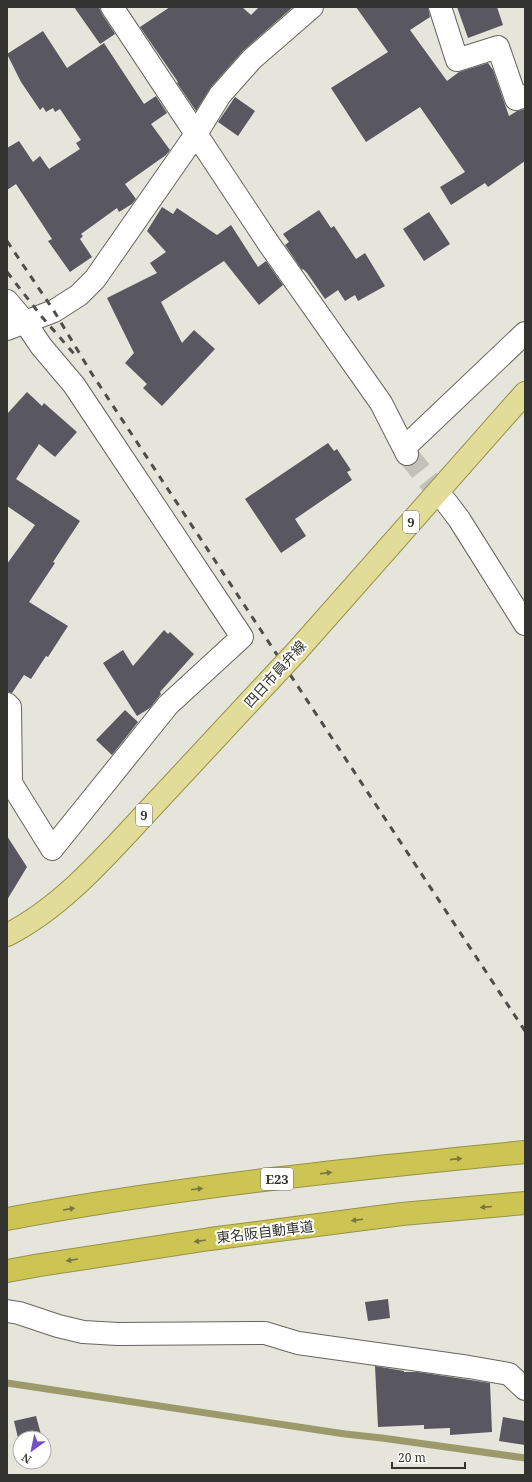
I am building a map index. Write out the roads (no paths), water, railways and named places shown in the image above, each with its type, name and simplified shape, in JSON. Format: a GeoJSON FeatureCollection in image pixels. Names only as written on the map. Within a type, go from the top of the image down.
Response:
{"type":"FeatureCollection","features":[{"type":"Feature","properties":{"kind":"highway","name":"E23"},"geometry":{"type":"LineString","coordinates":[[7,1219],[193,1189],[373,1167],[525,1152]]}},
{"type":"Feature","properties":{"kind":"highway","name":"東名阪自動車道"},"geometry":{"type":"LineString","coordinates":[[7,1272],[40,1265],[210,1239],[402,1214],[525,1203]]}},
{"type":"Feature","properties":{"kind":"main road","name":"四日市員弁線"},"geometry":{"type":"LineString","coordinates":[[7,936],[27,925],[70,890],[118,844],[297,651],[525,393]]}},
{"type":"Feature","properties":{"kind":"street"},"geometry":{"type":"LineString","coordinates":[[112,7],[269,244],[381,403],[406,451],[525,333]]}},
{"type":"Feature","properties":{"kind":"street"},"geometry":{"type":"LineString","coordinates":[[16,326],[54,311],[79,295],[95,279],[196,134],[220,95],[252,59],[312,7]]}},
{"type":"Feature","properties":{"kind":"street"},"geometry":{"type":"LineString","coordinates":[[440,7],[457,60],[498,47],[516,99],[525,96]]}},
{"type":"Feature","properties":{"kind":"street"},"geometry":{"type":"LineString","coordinates":[[7,301],[16,326],[41,346],[74,385],[242,637],[168,705],[52,849],[11,783],[10,707],[7,704]]}},
{"type":"Feature","properties":{"kind":"street"},"geometry":{"type":"LineString","coordinates":[[446,502],[525,624]]}},
{"type":"Feature","properties":{"kind":"street"},"geometry":{"type":"LineString","coordinates":[[7,1311],[19,1312],[58,1326],[90,1332],[118,1334],[265,1334],[298,1343],[469,1366],[509,1374],[525,1389]]}},
{"type":"Feature","properties":{"kind":"waterway"},"geometry":{"type":"LineString","coordinates":[[7,1383],[345,1434],[525,1458]]}},
{"type":"Feature","properties":{"kind":"tunnel"},"geometry":{"type":"LineString","coordinates":[[407,454],[446,502]]}},
{"type":"Feature","properties":{"kind":"railway"},"geometry":{"type":"LineString","coordinates":[[7,241],[54,311],[92,374],[525,1031]]}},
{"type":"Feature","properties":{"kind":"railway"},"geometry":{"type":"LineString","coordinates":[[7,272],[42,317],[76,356]]}}]}
